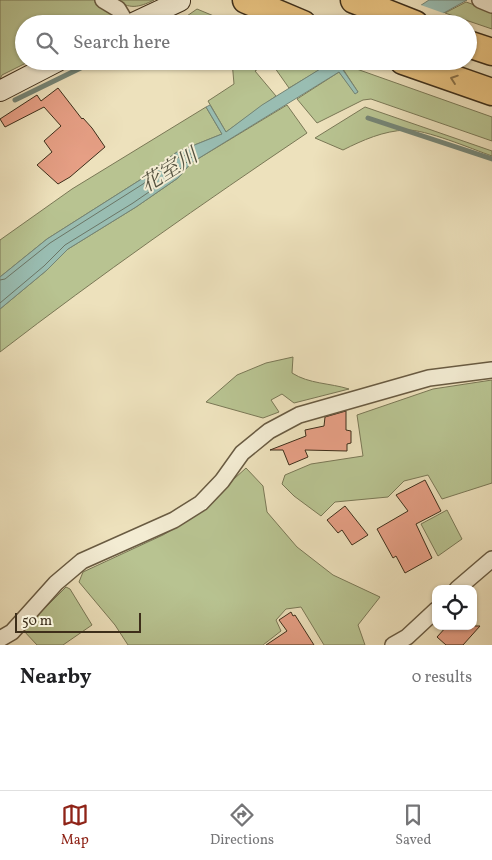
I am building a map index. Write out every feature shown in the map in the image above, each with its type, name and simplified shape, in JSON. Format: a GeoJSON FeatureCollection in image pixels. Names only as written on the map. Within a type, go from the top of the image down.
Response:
{"type":"FeatureCollection","features":[{"type":"Feature","properties":{"kind":"highway"},"geometry":{"type":"LineString","coordinates":[[246,0],[282,15]]}},
{"type":"Feature","properties":{"kind":"highway"},"geometry":{"type":"LineString","coordinates":[[355,0],[392,15]]}},
{"type":"Feature","properties":{"kind":"highway"},"geometry":{"type":"LineString","coordinates":[[477,47],[492,52]]}},
{"type":"Feature","properties":{"kind":"highway"},"geometry":{"type":"LineString","coordinates":[[428,70],[492,92]]}},
{"type":"Feature","properties":{"kind":"street"},"geometry":{"type":"LineString","coordinates":[[103,0],[118,9],[122,15]]}},
{"type":"Feature","properties":{"kind":"street"},"geometry":{"type":"LineString","coordinates":[[480,0],[492,5]]}},
{"type":"Feature","properties":{"kind":"street"},"geometry":{"type":"LineString","coordinates":[[151,15],[180,1]]}},
{"type":"Feature","properties":{"kind":"street"},"geometry":{"type":"LineString","coordinates":[[0,91],[41,70]]}},
{"type":"Feature","properties":{"kind":"street"},"geometry":{"type":"LineString","coordinates":[[0,639],[12,632],[56,583],[82,561],[174,520],[200,503],[222,481],[242,453],[268,431],[300,415],[429,378],[492,370]]}},
{"type":"Feature","properties":{"kind":"street"},"geometry":{"type":"LineString","coordinates":[[462,585],[492,559]]}},
{"type":"Feature","properties":{"kind":"street"},"geometry":{"type":"LineString","coordinates":[[393,645],[408,641],[432,614]]}},
{"type":"Feature","properties":{"kind":"green space"},"geometry":{"type":"Polygon","coordinates":[[[0,0],[97,0],[111,8],[113,15],[15,15],[15,68],[2,75],[0,79],[0,0]]]}},
{"type":"Feature","properties":{"kind":"green space"},"geometry":{"type":"Polygon","coordinates":[[[115,0],[154,0],[143,5],[130,6],[115,0]]]}},
{"type":"Feature","properties":{"kind":"green space"},"geometry":{"type":"Polygon","coordinates":[[[466,2],[492,11],[492,29],[477,24],[477,15],[451,15],[445,13],[466,2]]]}},
{"type":"Feature","properties":{"kind":"green space"},"geometry":{"type":"Polygon","coordinates":[[[197,9],[211,15],[188,15],[197,9]]]}},
{"type":"Feature","properties":{"kind":"green space"},"geometry":{"type":"Polygon","coordinates":[[[233,70],[256,70],[255,71],[276,96],[226,132],[208,101],[234,84],[233,70]]]}},
{"type":"Feature","properties":{"kind":"green space"},"geometry":{"type":"Polygon","coordinates":[[[276,70],[319,70],[289,88],[276,70]]]}},
{"type":"Feature","properties":{"kind":"green space"},"geometry":{"type":"Polygon","coordinates":[[[344,70],[359,70],[492,117],[492,141],[371,99],[363,100],[317,123],[297,99],[339,72],[355,93],[358,92],[344,70]]]}},
{"type":"Feature","properties":{"kind":"green space"},"geometry":{"type":"Polygon","coordinates":[[[287,105],[307,133],[152,240],[0,352],[0,309],[47,270],[68,249],[136,207],[178,178],[191,163],[287,105]]]}},
{"type":"Feature","properties":{"kind":"green space"},"geometry":{"type":"Polygon","coordinates":[[[206,107],[222,134],[177,152],[140,180],[47,239],[0,277],[0,240],[72,189],[206,107]]]}},
{"type":"Feature","properties":{"kind":"green space"},"geometry":{"type":"Polygon","coordinates":[[[365,107],[492,151],[492,156],[436,136],[406,130],[381,134],[343,150],[315,138],[365,107]]]}},
{"type":"Feature","properties":{"kind":"green space"},"geometry":{"type":"Polygon","coordinates":[[[293,357],[292,373],[299,377],[349,389],[294,403],[282,394],[271,400],[279,412],[263,418],[206,402],[237,375],[266,363],[293,357]]]}},
{"type":"Feature","properties":{"kind":"green space"},"geometry":{"type":"Polygon","coordinates":[[[492,380],[492,483],[442,499],[428,475],[404,481],[388,497],[335,502],[321,516],[294,496],[282,484],[285,475],[311,464],[363,456],[357,415],[433,389],[492,380]]]}},
{"type":"Feature","properties":{"kind":"green space"},"geometry":{"type":"Polygon","coordinates":[[[246,468],[263,486],[267,512],[297,547],[333,575],[380,597],[358,625],[365,645],[324,645],[301,607],[286,609],[276,620],[281,631],[263,645],[128,645],[115,625],[79,582],[83,572],[163,535],[190,519],[246,468]]]}},
{"type":"Feature","properties":{"kind":"green space"},"geometry":{"type":"Polygon","coordinates":[[[447,510],[462,539],[438,556],[421,524],[447,510]]]}},
{"type":"Feature","properties":{"kind":"green space"},"geometry":{"type":"Polygon","coordinates":[[[66,587],[70,589],[92,625],[63,645],[37,645],[23,630],[66,587]]]}},
{"type":"Feature","properties":{"kind":"water"},"geometry":{"type":"Polygon","coordinates":[[[429,0],[467,0],[440,15],[406,15],[429,0]]]}},
{"type":"Feature","properties":{"kind":"water","name":"花室川"},"geometry":{"type":"Polygon","coordinates":[[[318,70],[343,70],[358,92],[355,94],[339,72],[191,163],[178,178],[136,207],[68,249],[47,270],[0,309],[0,277],[47,239],[140,180],[177,152],[222,134],[206,107],[210,105],[226,132],[262,105],[318,70]]]}},
{"type":"Feature","properties":{"kind":"pier"},"geometry":{"type":"Polygon","coordinates":[[[418,4],[446,14],[444,15],[402,15],[418,4]]]}},
{"type":"Feature","properties":{"kind":"building"},"geometry":{"type":"Polygon","coordinates":[[[58,88],[82,119],[92,128],[105,147],[70,177],[58,184],[37,165],[52,152],[44,141],[61,126],[44,107],[5,127],[0,119],[37,95],[41,101],[58,88]]]}},
{"type":"Feature","properties":{"kind":"building"},"geometry":{"type":"Polygon","coordinates":[[[346,411],[346,430],[351,431],[351,443],[347,444],[347,451],[305,450],[308,457],[289,465],[283,450],[270,450],[306,436],[305,430],[324,426],[325,417],[346,411]]]}},
{"type":"Feature","properties":{"kind":"building"},"geometry":{"type":"Polygon","coordinates":[[[425,480],[441,511],[416,524],[432,558],[405,573],[396,556],[393,558],[377,529],[408,511],[396,495],[425,480]]]}},
{"type":"Feature","properties":{"kind":"building"},"geometry":{"type":"Polygon","coordinates":[[[345,506],[368,535],[352,545],[342,530],[338,533],[327,520],[345,506]]]}},
{"type":"Feature","properties":{"kind":"building"},"geometry":{"type":"Polygon","coordinates":[[[291,612],[293,616],[295,615],[314,645],[266,645],[287,631],[279,620],[291,612]]]}},
{"type":"Feature","properties":{"kind":"building"},"geometry":{"type":"Polygon","coordinates":[[[443,630],[476,630],[463,645],[446,645],[437,637],[443,630]]]}},
{"type":"Feature","properties":{"kind":"waterway"},"geometry":{"type":"LineString","coordinates":[[15,100],[77,70]]}},
{"type":"Feature","properties":{"kind":"waterway"},"geometry":{"type":"LineString","coordinates":[[368,118],[492,159]]}}]}
